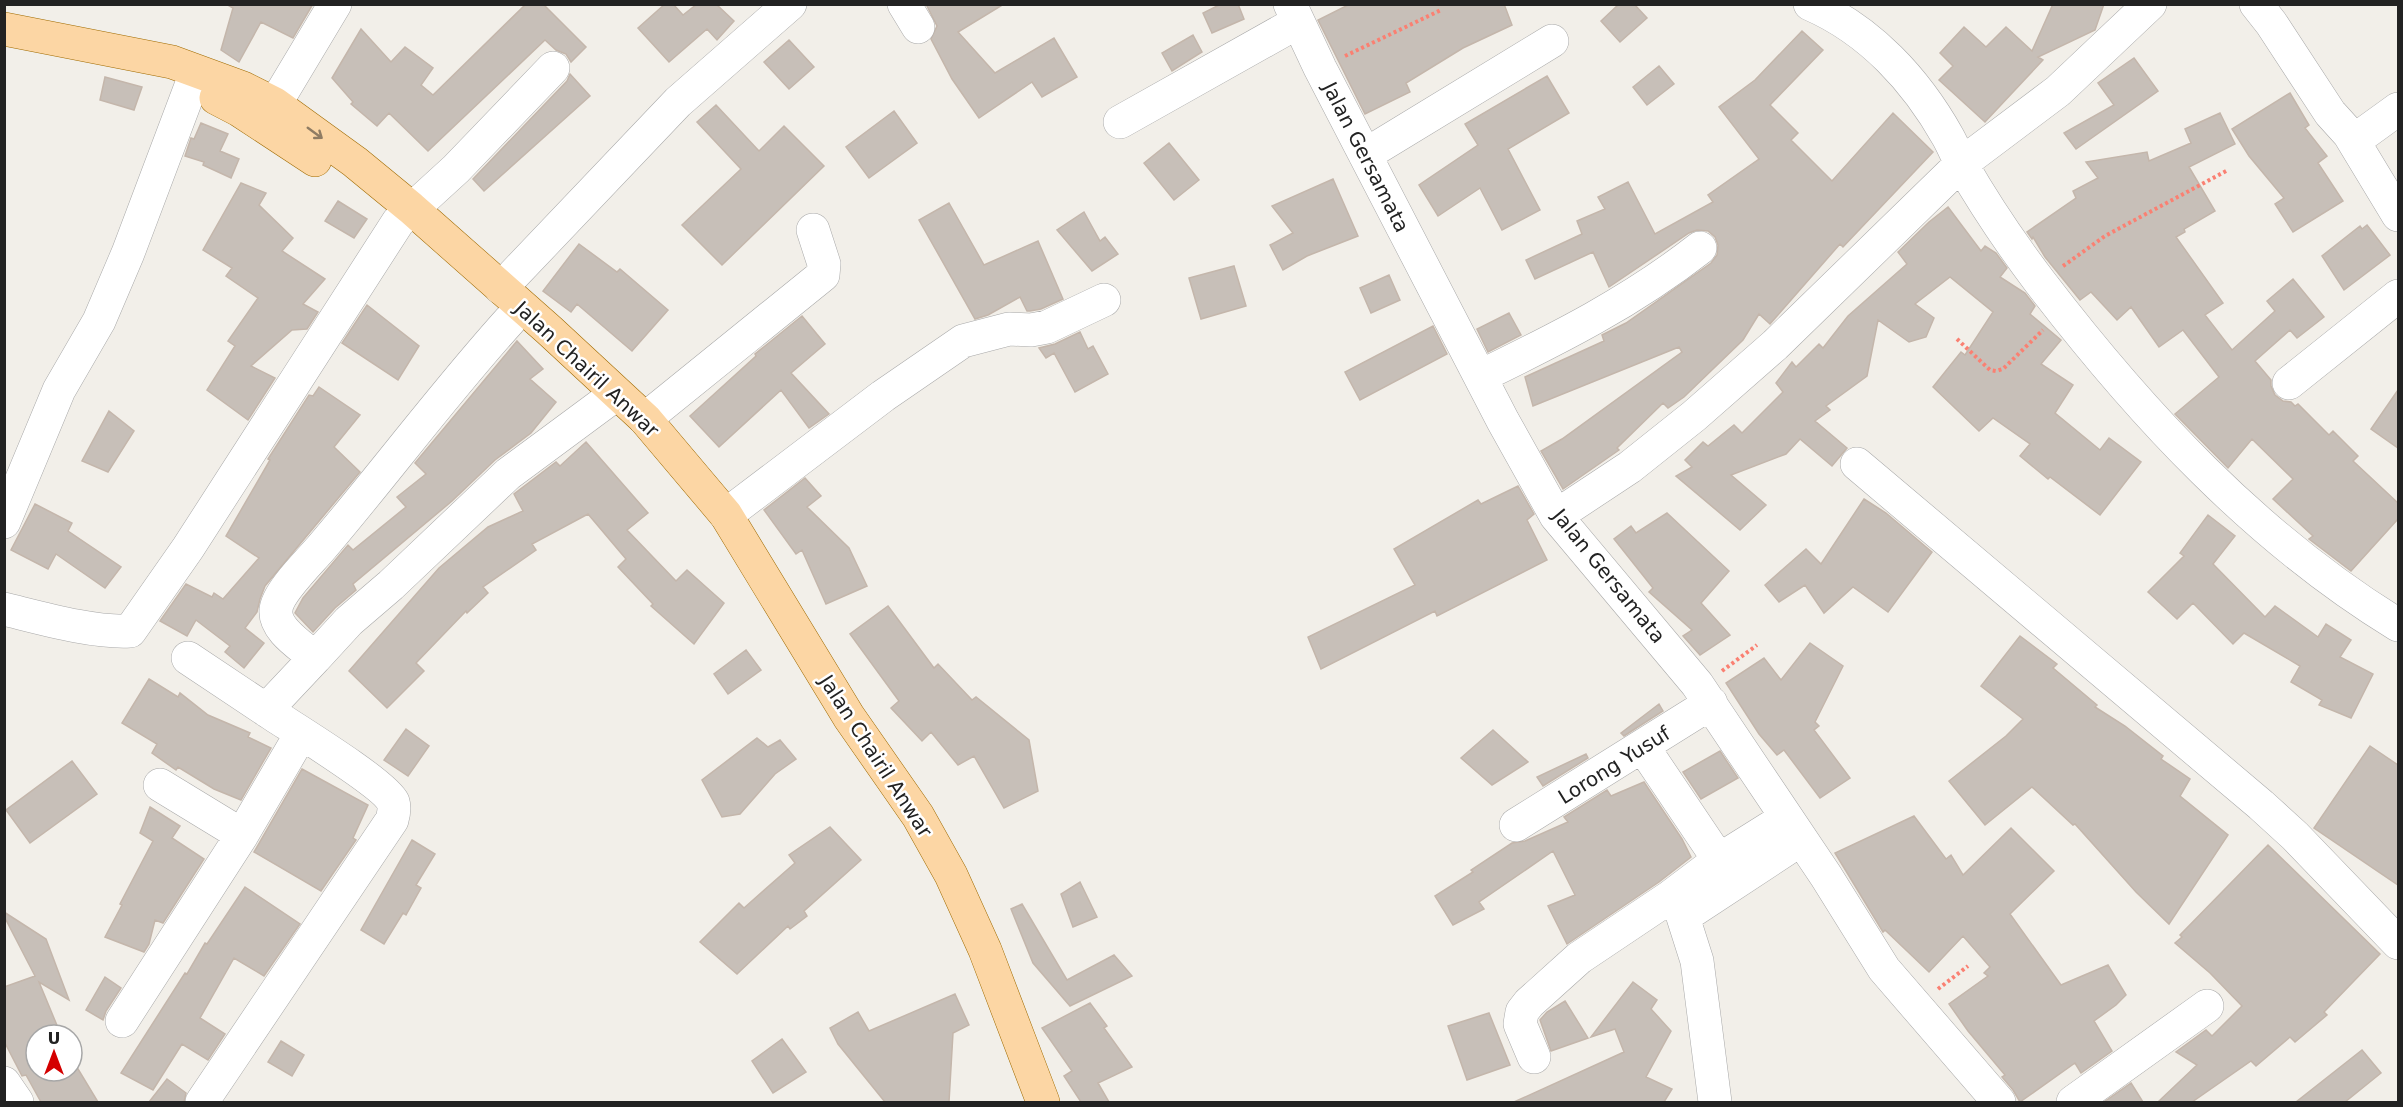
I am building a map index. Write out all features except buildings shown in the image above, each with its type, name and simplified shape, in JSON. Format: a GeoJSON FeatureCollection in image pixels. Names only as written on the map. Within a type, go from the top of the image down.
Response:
{"type":"FeatureCollection","features":[{"type":"Feature","properties":{"kind":"main road","name":"Jalan Chairil Anwar"},"geometry":{"type":"LineString","coordinates":[[4,29],[172,62],[243,88],[275,104],[355,162],[474,290],[608,400],[717,528],[912,830],[943,891],[966,945],[1024,1102]]}},
{"type":"Feature","properties":{"kind":"main road","name":"Jalan Chairil Anwar"},"geometry":{"type":"LineString","coordinates":[[4,51],[145,73],[191,86],[239,110],[369,198],[405,215],[501,288],[645,419],[726,515],[849,717],[918,816],[951,875],[985,950],[1043,1102]]}},
{"type":"Feature","properties":{"kind":"street"},"geometry":{"type":"LineString","coordinates":[[275,104],[335,4]]}},
{"type":"Feature","properties":{"kind":"street"},"geometry":{"type":"LineString","coordinates":[[501,288],[678,102],[790,4]]}},
{"type":"Feature","properties":{"kind":"street"},"geometry":{"type":"LineString","coordinates":[[1810,4],[1859,30],[1884,52],[1922,95],[1948,136],[1961,164],[2020,256],[2121,382],[2185,452],[2293,553],[2398,625]]}},
{"type":"Feature","properties":{"kind":"street"},"geometry":{"type":"LineString","coordinates":[[1556,516],[1630,467],[1694,416],[1775,345],[1961,164],[2058,91],[2150,4]]}},
{"type":"Feature","properties":{"kind":"street"},"geometry":{"type":"LineString","coordinates":[[2256,4],[2330,113],[2349,134],[2398,215]]}},
{"type":"Feature","properties":{"kind":"street"},"geometry":{"type":"LineString","coordinates":[[1120,122],[1294,13]]}},
{"type":"Feature","properties":{"kind":"street","name":"Jalan Gersamata"},"geometry":{"type":"LineString","coordinates":[[1294,13],[1320,68],[1521,456],[1556,516],[1704,694],[1843,902],[1884,969],[1999,1102]]}},
{"type":"Feature","properties":{"kind":"street"},"geometry":{"type":"LineString","coordinates":[[1365,155],[1552,41]]}},
{"type":"Feature","properties":{"kind":"street"},"geometry":{"type":"LineString","coordinates":[[4,609],[66,623],[118,632],[130,631],[195,538],[405,215],[456,169],[553,68]]}},
{"type":"Feature","properties":{"kind":"street"},"geometry":{"type":"LineString","coordinates":[[4,522],[60,390],[99,321],[128,253],[191,86]]}},
{"type":"Feature","properties":{"kind":"street"},"geometry":{"type":"LineString","coordinates":[[2349,134],[2362,135],[2398,109]]}},
{"type":"Feature","properties":{"kind":"street"},"geometry":{"type":"LineString","coordinates":[[645,419],[823,275],[824,264],[813,230]]}},
{"type":"Feature","properties":{"kind":"street"},"geometry":{"type":"LineString","coordinates":[[1481,376],[1625,301],[1662,278],[1700,248]]}},
{"type":"Feature","properties":{"kind":"street"},"geometry":{"type":"LineString","coordinates":[[2289,383],[2398,296]]}},
{"type":"Feature","properties":{"kind":"street"},"geometry":{"type":"LineString","coordinates":[[726,515],[864,410],[963,341],[1009,329],[1031,330],[1047,327],[1104,300]]}},
{"type":"Feature","properties":{"kind":"street"},"geometry":{"type":"LineString","coordinates":[[315,658],[283,629],[276,617],[276,607],[287,588],[472,362],[510,320]]}},
{"type":"Feature","properties":{"kind":"street"},"geometry":{"type":"LineString","coordinates":[[266,710],[349,621],[391,585],[508,474],[608,400]]}},
{"type":"Feature","properties":{"kind":"street"},"geometry":{"type":"LineString","coordinates":[[1857,464],[2261,805],[2295,836],[2398,943]]}},
{"type":"Feature","properties":{"kind":"street"},"geometry":{"type":"LineString","coordinates":[[188,658],[371,780],[389,795],[394,803],[392,820],[202,1102]]}},
{"type":"Feature","properties":{"kind":"street","name":"Lorong Yusuf"},"geometry":{"type":"LineString","coordinates":[[1516,825],[1643,747],[1704,694]]}},
{"type":"Feature","properties":{"kind":"street"},"geometry":{"type":"LineString","coordinates":[[122,1021],[242,835],[301,734]]}},
{"type":"Feature","properties":{"kind":"street"},"geometry":{"type":"LineString","coordinates":[[1643,747],[1719,860]]}},
{"type":"Feature","properties":{"kind":"street"},"geometry":{"type":"LineString","coordinates":[[160,785],[242,835]]}},
{"type":"Feature","properties":{"kind":"street"},"geometry":{"type":"LineString","coordinates":[[1676,907],[1719,860],[1793,829]]}},
{"type":"Feature","properties":{"kind":"street"},"geometry":{"type":"LineString","coordinates":[[1534,1057],[1520,1023],[1524,1008],[1579,958],[1676,907],[1793,829]]}},
{"type":"Feature","properties":{"kind":"street"},"geometry":{"type":"LineString","coordinates":[[1676,907],[1697,961],[1714,1102]]}},
{"type":"Feature","properties":{"kind":"street"},"geometry":{"type":"LineString","coordinates":[[2073,1102],[2206,1006]]}},
{"type":"Feature","properties":{"kind":"street"},"geometry":{"type":"LineString","coordinates":[[4,1083],[17,1102]]}},
{"type":"Feature","properties":{"kind":"path"},"geometry":{"type":"LineString","coordinates":[[1320,68],[1441,10]]}},
{"type":"Feature","properties":{"kind":"path"},"geometry":{"type":"LineString","coordinates":[[2040,282],[2105,236],[2228,170]]}},
{"type":"Feature","properties":{"kind":"path"},"geometry":{"type":"LineString","coordinates":[[1958,339],[1990,370],[1996,371],[2002,369],[2062,311]]}},
{"type":"Feature","properties":{"kind":"path"},"geometry":{"type":"LineString","coordinates":[[1704,694],[1731,666],[1757,645]]}},
{"type":"Feature","properties":{"kind":"path"},"geometry":{"type":"LineString","coordinates":[[1916,1007],[1968,966]]}}]}
